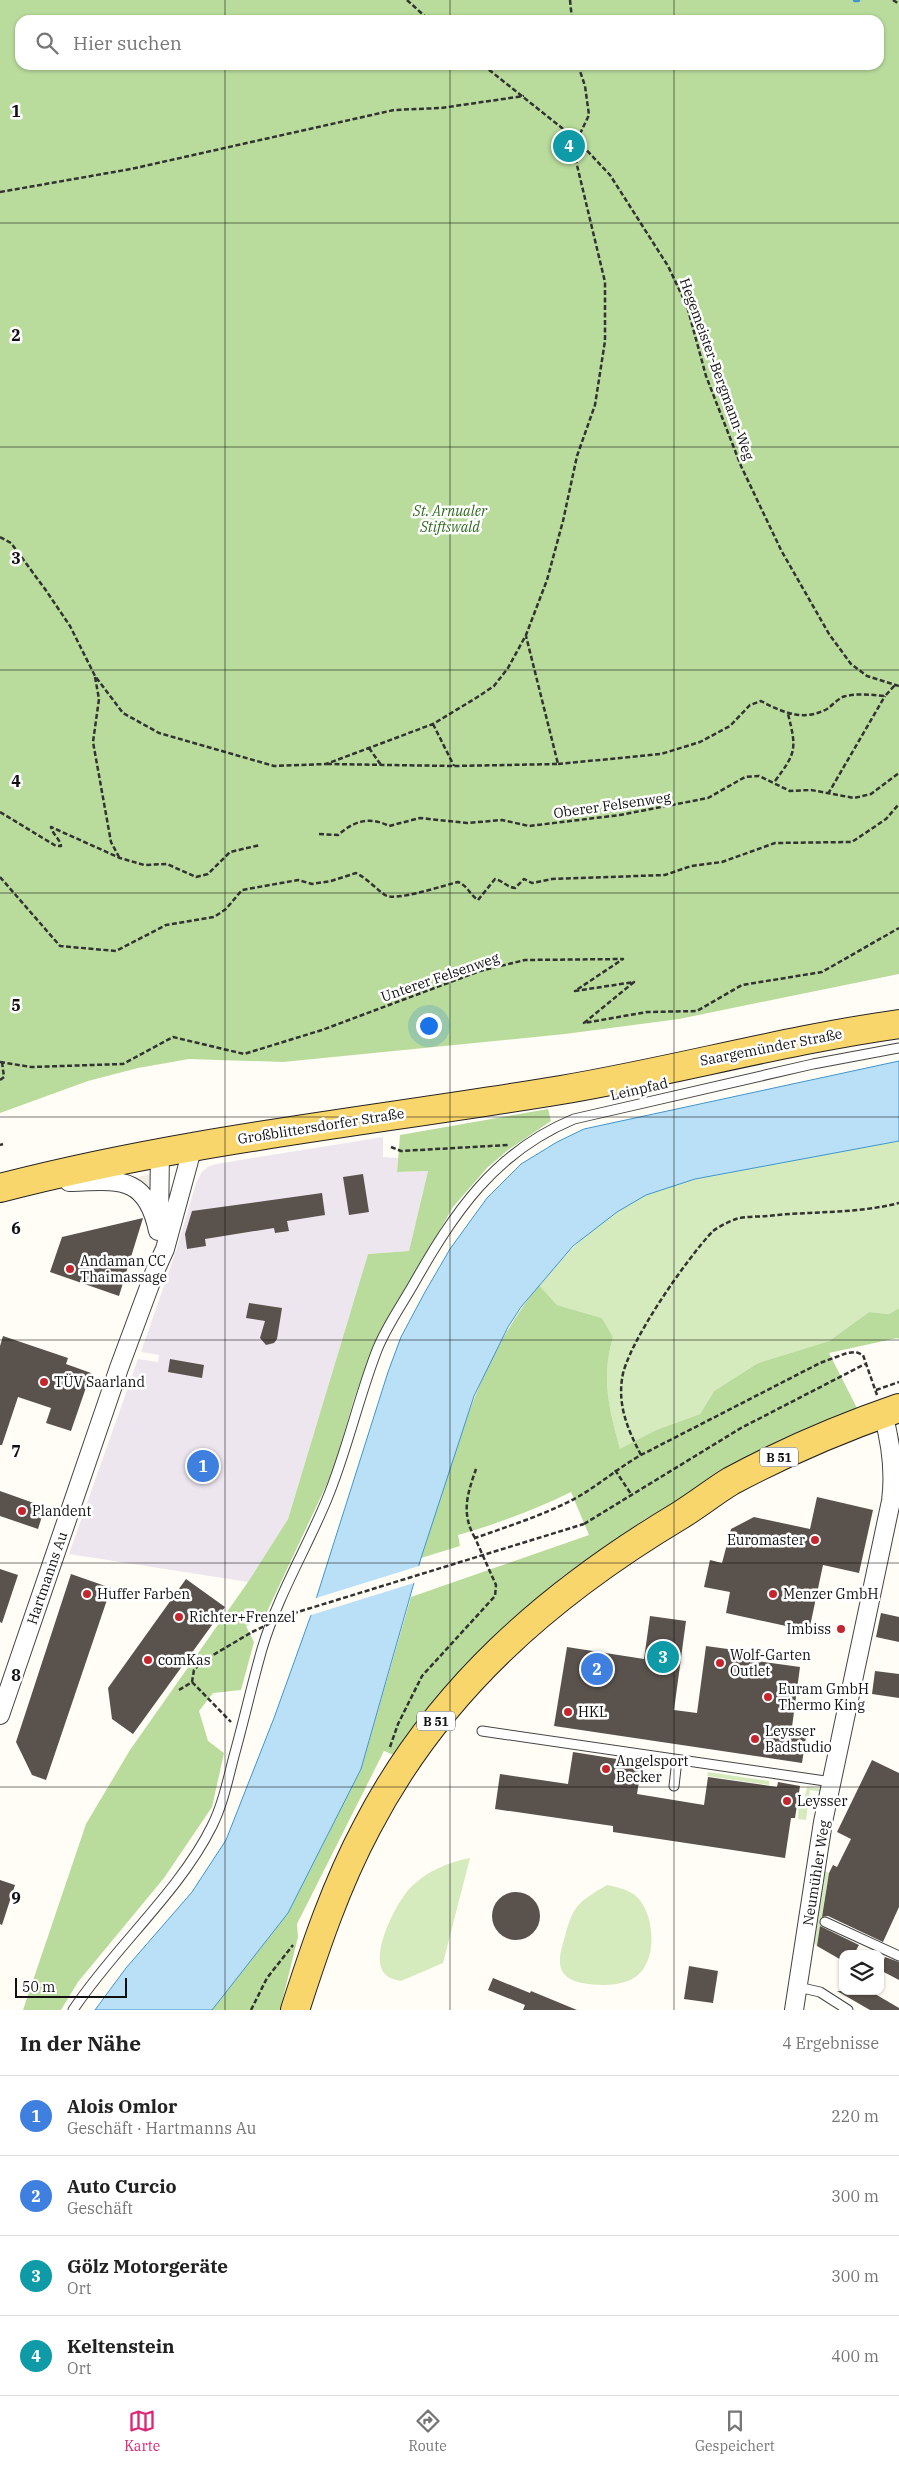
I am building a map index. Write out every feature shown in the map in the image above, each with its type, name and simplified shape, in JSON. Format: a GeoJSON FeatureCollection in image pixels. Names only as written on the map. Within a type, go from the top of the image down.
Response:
{"type":"FeatureCollection","features":[{"type":"Feature","properties":{"kind":"main road","name":"Saargemünder Straße"},"geometry":{"type":"LineString","coordinates":[[644,1074],[712,1058],[899,1024]]}},
{"type":"Feature","properties":{"kind":"main road","name":"Großblittersdorfer Straße"},"geometry":{"type":"LineString","coordinates":[[0,1188],[193,1146],[352,1120],[562,1090],[644,1074]]}},
{"type":"Feature","properties":{"kind":"main road","name":"B 51"},"geometry":{"type":"LineString","coordinates":[[295,2010],[326,1920],[366,1828],[389,1788],[437,1720],[489,1660],[546,1608],[617,1554],[682,1514],[713,1503],[837,1447],[889,1413]]}},
{"type":"Feature","properties":{"kind":"street","name":"Hartmanns Au"},"geometry":{"type":"LineString","coordinates":[[1,1708],[170,1232],[193,1146]]}},
{"type":"Feature","properties":{"kind":"street","name":"Hartmanns Au"},"geometry":{"type":"LineString","coordinates":[[155,1271],[160,1152]]}},
{"type":"Feature","properties":{"kind":"street","name":"Hartmanns Au"},"geometry":{"type":"LineString","coordinates":[[45,1178],[65,1182],[116,1180],[129,1184],[140,1193],[152,1210],[158,1231]]}},
{"type":"Feature","properties":{"kind":"street","name":"Neumühler Weg"},"geometry":{"type":"LineString","coordinates":[[794,2010],[816,1868],[832,1782],[894,1514],[894,1479],[889,1413]]}},
{"type":"Feature","properties":{"kind":"lane","name":"Leinpfad"},"geometry":{"type":"LineString","coordinates":[[72,2010],[86,1989],[174,1882],[202,1843],[219,1809],[263,1646],[285,1584],[329,1495],[378,1346],[457,1212],[480,1184],[502,1163],[529,1143],[559,1125],[588,1115],[813,1064],[899,1048]]}},
{"type":"Feature","properties":{"kind":"lane"},"geometry":{"type":"LineString","coordinates":[[482,1731],[832,1782]]}},
{"type":"Feature","properties":{"kind":"lane"},"geometry":{"type":"LineString","coordinates":[[674,1786],[677,1760]]}},
{"type":"Feature","properties":{"kind":"lane"},"geometry":{"type":"LineString","coordinates":[[825,1922],[899,1956]]}},
{"type":"Feature","properties":{"kind":"lane"},"geometry":{"type":"LineString","coordinates":[[798,1987],[820,1992],[848,2010]]}},
{"type":"Feature","properties":{"kind":"path"},"geometry":{"type":"LineString","coordinates":[[407,0],[424,15]]}},
{"type":"Feature","properties":{"kind":"path"},"geometry":{"type":"LineString","coordinates":[[570,0],[572,15]]}},
{"type":"Feature","properties":{"kind":"path"},"geometry":{"type":"LineString","coordinates":[[892,0],[899,4]]}},
{"type":"Feature","properties":{"kind":"path","name":"Hegemeister-Bergmann-Weg"},"geometry":{"type":"LineString","coordinates":[[490,70],[577,140],[610,175],[668,266],[686,306],[706,376],[741,466],[781,550],[829,634],[851,664],[867,676],[899,686]]}},
{"type":"Feature","properties":{"kind":"path"},"geometry":{"type":"LineString","coordinates":[[326,764],[433,724],[494,686],[508,668],[526,635],[547,580],[577,456],[595,406],[605,341],[605,282],[576,160],[577,140],[589,115],[585,86],[580,70]]}},
{"type":"Feature","properties":{"kind":"path"},"geometry":{"type":"LineString","coordinates":[[0,192],[131,168],[394,110],[440,108],[524,96]]}},
{"type":"Feature","properties":{"kind":"path"},"geometry":{"type":"LineString","coordinates":[[0,536],[11,543],[50,596],[70,626],[95,676],[123,712],[159,733],[274,766],[326,764],[454,766],[558,764],[661,754],[700,742],[730,726],[750,704],[761,701],[788,714],[806,716],[826,709],[844,696],[863,694],[885,696]]}},
{"type":"Feature","properties":{"kind":"path"},"geometry":{"type":"LineString","coordinates":[[526,635],[558,764]]}},
{"type":"Feature","properties":{"kind":"path"},"geometry":{"type":"LineString","coordinates":[[95,676],[99,699],[93,742],[110,842],[120,858]]}},
{"type":"Feature","properties":{"kind":"path"},"geometry":{"type":"LineString","coordinates":[[828,794],[885,696],[895,685]]}},
{"type":"Feature","properties":{"kind":"path"},"geometry":{"type":"LineString","coordinates":[[774,782],[792,759],[793,736],[788,714]]}},
{"type":"Feature","properties":{"kind":"path"},"geometry":{"type":"LineString","coordinates":[[433,724],[454,766]]}},
{"type":"Feature","properties":{"kind":"path"},"geometry":{"type":"LineString","coordinates":[[369,748],[381,765]]}},
{"type":"Feature","properties":{"kind":"path","name":"Oberer Felsenweg"},"geometry":{"type":"LineString","coordinates":[[318,834],[338,835],[349,825],[363,820],[377,820],[389,826],[420,818],[467,823],[502,820],[529,826],[611,816],[674,807],[708,798],[745,777],[759,776],[790,791],[811,790],[854,798],[871,794],[899,773]]}},
{"type":"Feature","properties":{"kind":"path"},"geometry":{"type":"LineString","coordinates":[[0,877],[60,946],[116,951],[166,924],[214,917],[226,909],[242,890],[252,887],[279,885],[298,880],[312,884],[331,882],[356,873],[372,882],[386,896],[397,897],[458,882],[466,885],[472,896],[478,900],[495,880],[501,880],[507,887],[515,888],[524,879],[532,882],[552,879],[665,875],[691,866],[722,862],[775,843],[852,842],[886,819],[899,804]]}},
{"type":"Feature","properties":{"kind":"path"},"geometry":{"type":"LineString","coordinates":[[0,812],[56,846],[61,846],[51,827],[120,858],[144,866],[167,864],[196,877],[208,874],[230,852],[260,845]]}},
{"type":"Feature","properties":{"kind":"path","name":"Unterer Felsenweg"},"geometry":{"type":"LineString","coordinates":[[1,1062],[31,1067],[123,1064],[174,1038],[244,1054],[322,1030],[480,971],[526,960],[623,959],[575,991],[634,982],[584,1023],[647,1012],[697,1011],[742,986],[822,972],[899,928]]}},
{"type":"Feature","properties":{"kind":"path"},"geometry":{"type":"LineString","coordinates":[[0,1080],[4,1077],[1,1062]]}},
{"type":"Feature","properties":{"kind":"path"},"geometry":{"type":"LineString","coordinates":[[391,1147],[401,1151],[529,1143]]}},
{"type":"Feature","properties":{"kind":"path"},"geometry":{"type":"LineString","coordinates":[[641,1455],[628,1431],[623,1413],[622,1379],[625,1363],[639,1336],[665,1296],[714,1230],[736,1219],[799,1212],[848,1211],[899,1203]]}},
{"type":"Feature","properties":{"kind":"path"},"geometry":{"type":"LineString","coordinates":[[475,1538],[546,1512],[576,1498],[615,1470],[641,1455],[820,1363],[847,1353],[856,1352],[863,1355],[889,1413]]}},
{"type":"Feature","properties":{"kind":"path"},"geometry":{"type":"LineString","coordinates":[[180,1690],[192,1682],[194,1670],[203,1662],[252,1632],[288,1615],[584,1524],[740,1428],[867,1363]]}},
{"type":"Feature","properties":{"kind":"path"},"geometry":{"type":"LineString","coordinates":[[889,1413],[899,1382]]}},
{"type":"Feature","properties":{"kind":"path"},"geometry":{"type":"LineString","coordinates":[[458,1637],[495,1596],[496,1585],[466,1519],[465,1507],[476,1469]]}},
{"type":"Feature","properties":{"kind":"path"},"geometry":{"type":"LineString","coordinates":[[615,1470],[631,1494]]}},
{"type":"Feature","properties":{"kind":"path"},"geometry":{"type":"LineString","coordinates":[[192,1682],[240,1732]]}},
{"type":"Feature","properties":{"kind":"shaded area"},"geometry":{"type":"Polygon","coordinates":[[[383,1137],[383,1157],[398,1158],[397,1172],[428,1171],[409,1251],[368,1254],[288,1519],[248,1582],[69,1554],[138,1359],[158,1362],[159,1355],[141,1352],[176,1251],[196,1183],[202,1172],[209,1166],[216,1164],[383,1137]]]}},
{"type":"Feature","properties":{"kind":"shaded area"},"geometry":{"type":"Polygon","coordinates":[[[152,1174],[152,1186],[145,1187],[133,1178],[152,1174]]]}},
{"type":"Feature","properties":{"kind":"green space","name":"St. Arnualer Stiftswald"},"geometry":{"type":"Polygon","coordinates":[[[0,0],[899,0],[899,974],[679,1019],[565,1034],[283,1062],[189,1059],[138,1068],[88,1081],[0,1113],[0,0]]]}},
{"type":"Feature","properties":{"kind":"green space"},"geometry":{"type":"Polygon","coordinates":[[[548,1109],[551,1121],[508,1150],[487,1168],[453,1207],[375,1343],[354,1399],[333,1471],[265,1616],[246,1626],[254,1642],[241,1690],[213,1693],[199,1711],[208,1741],[224,1753],[212,1807],[164,1878],[78,1982],[61,2010],[23,2010],[86,1824],[130,1750],[248,1582],[288,1519],[368,1254],[409,1251],[428,1171],[397,1172],[400,1135],[548,1109]]]}},
{"type":"Feature","properties":{"kind":"green space"},"geometry":{"type":"Polygon","coordinates":[[[899,1141],[899,1308],[889,1314],[869,1312],[829,1341],[758,1363],[714,1391],[700,1414],[656,1430],[620,1450],[610,1407],[607,1380],[607,1366],[613,1337],[602,1318],[557,1305],[539,1285],[560,1261],[593,1229],[618,1210],[645,1195],[672,1185],[801,1158],[899,1141]]]}},
{"type":"Feature","properties":{"kind":"green space"},"geometry":{"type":"Polygon","coordinates":[[[539,1285],[557,1305],[602,1318],[613,1337],[607,1366],[607,1380],[610,1407],[620,1449],[656,1430],[700,1414],[714,1391],[758,1363],[829,1341],[869,1312],[889,1314],[899,1308],[899,1339],[829,1353],[859,1412],[802,1437],[645,1519],[563,1576],[481,1650],[394,1755],[384,1751],[297,1924],[298,1937],[280,2010],[212,2010],[288,1913],[361,1769],[411,1597],[589,1535],[571,1492],[515,1516],[458,1535],[460,1546],[421,1558],[455,1451],[482,1381],[498,1348],[517,1316],[539,1285]]]}},
{"type":"Feature","properties":{"kind":"green space"},"geometry":{"type":"Polygon","coordinates":[[[708,1772],[769,1781],[769,1785],[707,1776],[708,1772]]]}},
{"type":"Feature","properties":{"kind":"green space"},"geometry":{"type":"Polygon","coordinates":[[[807,1787],[824,1789],[824,1792],[810,1790],[806,1820],[798,1819],[799,1801],[804,1801],[807,1787]]]}},
{"type":"Feature","properties":{"kind":"green space"},"geometry":{"type":"Polygon","coordinates":[[[470,1858],[443,1963],[401,1981],[388,1976],[380,1965],[380,1954],[382,1941],[399,1903],[412,1886],[432,1872],[454,1862],[470,1858]]]}},
{"type":"Feature","properties":{"kind":"green space"},"geometry":{"type":"Polygon","coordinates":[[[822,1870],[829,1873],[817,1946],[810,1939],[822,1870]]]}},
{"type":"Feature","properties":{"kind":"green space"},"geometry":{"type":"Polygon","coordinates":[[[607,1885],[632,1893],[644,1906],[648,1915],[652,1937],[651,1948],[644,1968],[632,1979],[619,1984],[596,1985],[582,1983],[573,1980],[562,1972],[560,1959],[563,1944],[574,1911],[585,1899],[607,1885]]]}},
{"type":"Feature","properties":{"kind":"water"},"geometry":{"type":"Polygon","coordinates":[[[899,1061],[899,1141],[695,1179],[646,1195],[617,1212],[573,1246],[521,1307],[508,1327],[474,1396],[421,1558],[361,1769],[288,1913],[212,2010],[95,2010],[126,1968],[192,1892],[226,1840],[274,1718],[311,1615],[388,1372],[401,1337],[450,1249],[487,1198],[521,1164],[557,1142],[584,1129],[899,1061]]]}},
{"type":"Feature","properties":{"kind":"pier"},"geometry":{"type":"Polygon","coordinates":[[[422,1565],[417,1582],[308,1616],[313,1599],[422,1565]]]}},
{"type":"Feature","properties":{"kind":"building"},"geometry":{"type":"Polygon","coordinates":[[[363,1174],[369,1212],[349,1215],[343,1177],[363,1174]]]}},
{"type":"Feature","properties":{"kind":"building"},"geometry":{"type":"Polygon","coordinates":[[[322,1193],[325,1215],[287,1221],[289,1231],[275,1233],[274,1228],[205,1239],[206,1246],[187,1249],[185,1234],[192,1211],[322,1193]]]}},
{"type":"Feature","properties":{"kind":"building"},"geometry":{"type":"Polygon","coordinates":[[[143,1218],[119,1296],[50,1272],[62,1237],[143,1218]]]}},
{"type":"Feature","properties":{"kind":"building"},"geometry":{"type":"Polygon","coordinates":[[[249,1303],[282,1308],[277,1339],[274,1343],[266,1345],[260,1338],[265,1321],[246,1318],[249,1303]]]}},
{"type":"Feature","properties":{"kind":"building","name":"TÜV Saarland"},"geometry":{"type":"Polygon","coordinates":[[[3,1336],[68,1358],[66,1364],[91,1373],[71,1431],[46,1423],[51,1408],[18,1397],[2,1445],[0,1445],[0,1346],[3,1336]]]}},
{"type":"Feature","properties":{"kind":"building"},"geometry":{"type":"Polygon","coordinates":[[[170,1359],[204,1365],[202,1378],[168,1372],[170,1359]]]}},
{"type":"Feature","properties":{"kind":"building","name":"Plandent"},"geometry":{"type":"Polygon","coordinates":[[[0,1491],[45,1507],[38,1529],[0,1516],[0,1491]]]}},
{"type":"Feature","properties":{"kind":"building"},"geometry":{"type":"Polygon","coordinates":[[[817,1497],[873,1510],[859,1573],[823,1565],[809,1631],[726,1613],[730,1592],[704,1587],[710,1560],[722,1563],[731,1529],[754,1517],[810,1529],[817,1497]]]}},
{"type":"Feature","properties":{"kind":"building"},"geometry":{"type":"Polygon","coordinates":[[[0,1569],[18,1575],[2,1623],[0,1622],[0,1569]]]}},
{"type":"Feature","properties":{"kind":"building"},"geometry":{"type":"Polygon","coordinates":[[[71,1574],[111,1588],[46,1780],[32,1775],[16,1742],[71,1574]]]}},
{"type":"Feature","properties":{"kind":"building"},"geometry":{"type":"Polygon","coordinates":[[[186,1579],[225,1607],[133,1734],[112,1719],[108,1688],[186,1579]]]}},
{"type":"Feature","properties":{"kind":"building"},"geometry":{"type":"Polygon","coordinates":[[[881,1613],[899,1617],[899,1642],[876,1637],[881,1613]]]}},
{"type":"Feature","properties":{"kind":"building"},"geometry":{"type":"Polygon","coordinates":[[[650,1616],[686,1621],[674,1710],[697,1713],[706,1646],[742,1651],[741,1659],[800,1667],[792,1727],[807,1730],[802,1763],[554,1726],[567,1647],[644,1659],[650,1616]]]}},
{"type":"Feature","properties":{"kind":"building"},"geometry":{"type":"Polygon","coordinates":[[[875,1671],[899,1674],[899,1698],[872,1694],[875,1671]]]}},
{"type":"Feature","properties":{"kind":"building"},"geometry":{"type":"Polygon","coordinates":[[[573,1752],[642,1763],[637,1794],[704,1805],[708,1777],[777,1787],[778,1782],[800,1786],[795,1818],[791,1818],[785,1858],[613,1832],[613,1826],[495,1809],[500,1774],[568,1784],[573,1752]]]}},
{"type":"Feature","properties":{"kind":"building"},"geometry":{"type":"Polygon","coordinates":[[[872,1760],[899,1773],[899,1907],[883,1942],[828,1916],[822,1917],[829,1873],[833,1865],[837,1867],[851,1839],[837,1832],[872,1760]]]}},
{"type":"Feature","properties":{"kind":"building"},"geometry":{"type":"Polygon","coordinates":[[[0,1880],[15,1885],[2,1925],[0,1924],[0,1880]]]}},
{"type":"Feature","properties":{"kind":"building"},"geometry":{"type":"Polygon","coordinates":[[[511,1892],[521,1892],[530,1896],[536,1902],[540,1916],[536,1930],[530,1936],[521,1940],[511,1940],[502,1936],[496,1930],[492,1921],[492,1911],[496,1902],[502,1896],[511,1892]]]}},
{"type":"Feature","properties":{"kind":"building"},"geometry":{"type":"Polygon","coordinates":[[[820,1926],[859,1945],[856,1950],[839,1950],[839,1959],[817,1946],[820,1926]]]}},
{"type":"Feature","properties":{"kind":"building"},"geometry":{"type":"Polygon","coordinates":[[[885,1957],[899,1962],[899,1980],[884,1972],[885,1957]]]}},
{"type":"Feature","properties":{"kind":"building"},"geometry":{"type":"Polygon","coordinates":[[[689,1966],[718,1971],[713,2003],[684,1999],[689,1966]]]}},
{"type":"Feature","properties":{"kind":"building"},"geometry":{"type":"Polygon","coordinates":[[[493,1978],[577,2010],[523,2010],[525,2005],[488,1990],[493,1978]]]}},
{"type":"Feature","properties":{"kind":"building"},"geometry":{"type":"Polygon","coordinates":[[[844,1995],[877,1995],[899,2008],[899,2010],[870,2010],[844,1995]]]}},
{"type":"Feature","properties":{"kind":"place","name":"Keltenstein"},"geometry":{"type":"Point","coordinates":[569,146]}},
{"type":"Feature","properties":{"kind":"place","name":"Andaman CC Thaimassage"},"geometry":{"type":"Point","coordinates":[70,1269]}},
{"type":"Feature","properties":{"kind":"place","name":"TÜV Saarland"},"geometry":{"type":"Point","coordinates":[44,1382]}},
{"type":"Feature","properties":{"kind":"place","name":"Alois Omlor"},"geometry":{"type":"Point","coordinates":[203,1466]}},
{"type":"Feature","properties":{"kind":"place","name":"Plandent"},"geometry":{"type":"Point","coordinates":[22,1511]}},
{"type":"Feature","properties":{"kind":"place","name":"Euromaster"},"geometry":{"type":"Point","coordinates":[815,1540]}},
{"type":"Feature","properties":{"kind":"place","name":"Huffer Farben"},"geometry":{"type":"Point","coordinates":[87,1594]}},
{"type":"Feature","properties":{"kind":"place","name":"Menzer GmbH"},"geometry":{"type":"Point","coordinates":[773,1594]}},
{"type":"Feature","properties":{"kind":"place","name":"Richter+Frenzel"},"geometry":{"type":"Point","coordinates":[179,1617]}},
{"type":"Feature","properties":{"kind":"place","name":"Imbiss"},"geometry":{"type":"Point","coordinates":[841,1629]}},
{"type":"Feature","properties":{"kind":"place","name":"Gölz Motorgeräte"},"geometry":{"type":"Point","coordinates":[663,1657]}},
{"type":"Feature","properties":{"kind":"place","name":"comKas"},"geometry":{"type":"Point","coordinates":[148,1660]}},
{"type":"Feature","properties":{"kind":"place","name":"Wolf-Garten Outlet"},"geometry":{"type":"Point","coordinates":[720,1663]}},
{"type":"Feature","properties":{"kind":"place","name":"Auto Curcio"},"geometry":{"type":"Point","coordinates":[597,1669]}},
{"type":"Feature","properties":{"kind":"place","name":"Euram GmbH Thermo King"},"geometry":{"type":"Point","coordinates":[768,1697]}},
{"type":"Feature","properties":{"kind":"place","name":"HKL"},"geometry":{"type":"Point","coordinates":[568,1712]}},
{"type":"Feature","properties":{"kind":"place","name":"Leysser Badstudio"},"geometry":{"type":"Point","coordinates":[755,1739]}},
{"type":"Feature","properties":{"kind":"place","name":"Angelsport Becker"},"geometry":{"type":"Point","coordinates":[606,1769]}},
{"type":"Feature","properties":{"kind":"place","name":"Leysser"},"geometry":{"type":"Point","coordinates":[787,1801]}}]}
